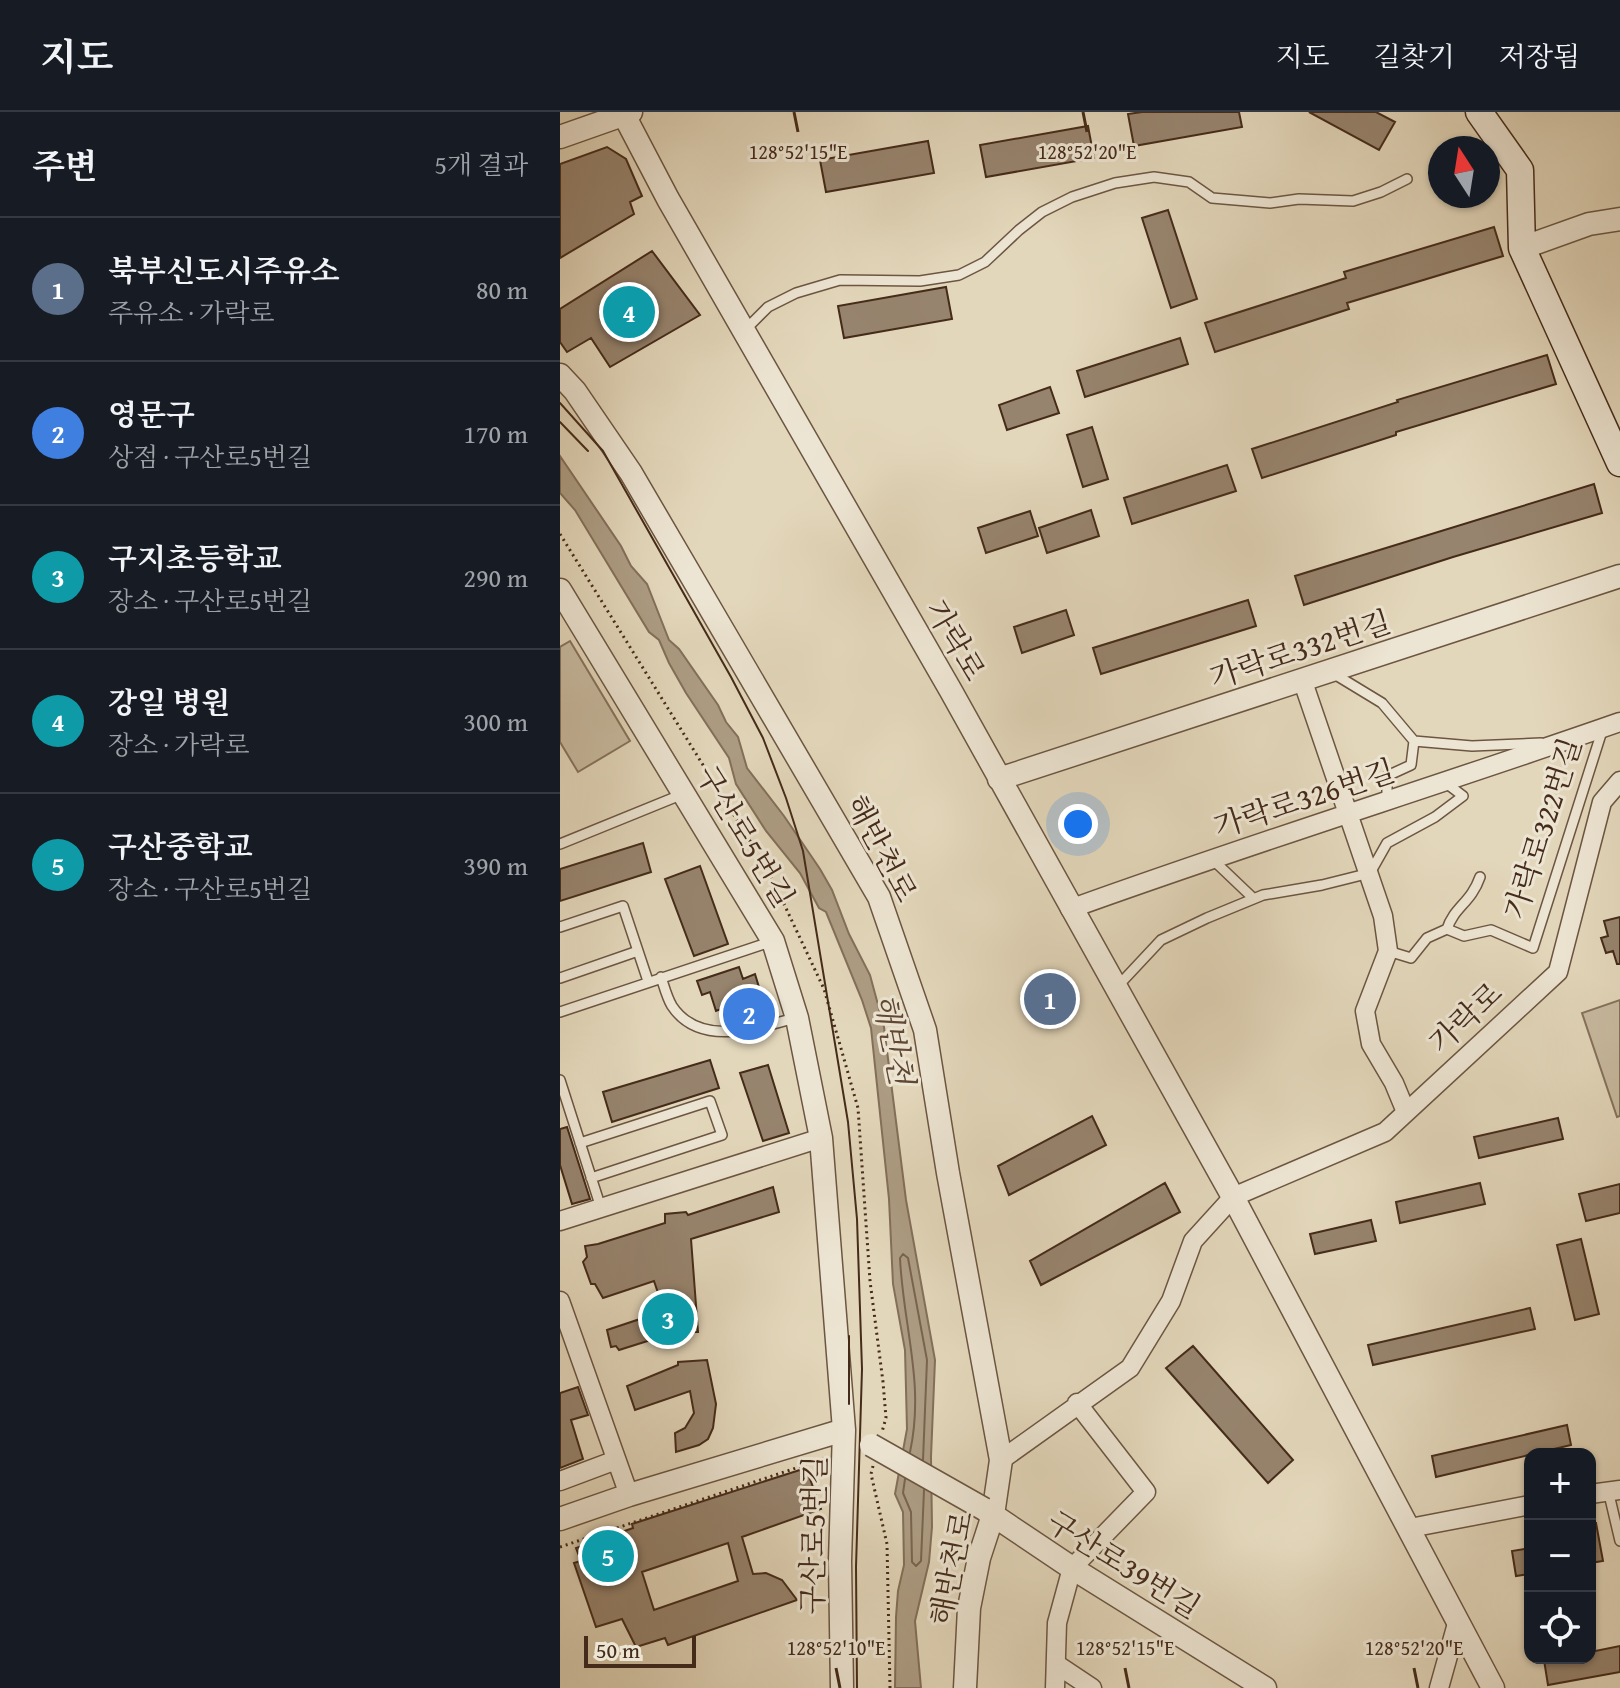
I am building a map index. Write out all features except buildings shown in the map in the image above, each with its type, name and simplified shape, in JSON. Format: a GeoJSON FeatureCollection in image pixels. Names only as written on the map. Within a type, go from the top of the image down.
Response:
{"type":"FeatureCollection","features":[{"type":"Feature","properties":{"kind":"main road"},"geometry":{"type":"LineString","coordinates":[[1479,112],[1520,170],[1522,248],[1620,463]]}},
{"type":"Feature","properties":{"kind":"street"},"geometry":{"type":"LineString","coordinates":[[560,137],[627,113]]}},
{"type":"Feature","properties":{"kind":"street","name":"가락로"},"geometry":{"type":"LineString","coordinates":[[627,113],[744,331],[1233,1197],[1493,1688]]}},
{"type":"Feature","properties":{"kind":"street"},"geometry":{"type":"LineString","coordinates":[[1522,248],[1589,224],[1620,219]]}},
{"type":"Feature","properties":{"kind":"street","name":"해반천로"},"geometry":{"type":"LineString","coordinates":[[560,375],[575,391],[631,473],[879,897],[925,1030],[1001,1460],[969,1608],[965,1688]]}},
{"type":"Feature","properties":{"kind":"street","name":"가락로332번길"},"geometry":{"type":"LineString","coordinates":[[999,779],[1620,576]]}},
{"type":"Feature","properties":{"kind":"street","name":"구산로5번길"},"geometry":{"type":"LineString","coordinates":[[560,590],[773,941],[797,1018],[821,1138],[844,1430],[840,1561],[842,1688]]}},
{"type":"Feature","properties":{"kind":"street"},"geometry":{"type":"LineString","coordinates":[[1302,679],[1383,916],[1388,951],[1365,1011],[1371,1044],[1394,1083],[1406,1112]]}},
{"type":"Feature","properties":{"kind":"street","name":"가락로326번길"},"geometry":{"type":"LineString","coordinates":[[1070,909],[1211,858],[1446,783],[1611,725]]}},
{"type":"Feature","properties":{"kind":"street","name":"가락로"},"geometry":{"type":"LineString","coordinates":[[1233,1197],[1385,1132],[1558,972],[1602,802],[1620,781]]}},
{"type":"Feature","properties":{"kind":"street"},"geometry":{"type":"LineString","coordinates":[[560,1221],[821,1138]]}},
{"type":"Feature","properties":{"kind":"street"},"geometry":{"type":"LineString","coordinates":[[1001,1460],[1130,1368],[1171,1301],[1193,1241],[1233,1197]]}},
{"type":"Feature","properties":{"kind":"street"},"geometry":{"type":"LineString","coordinates":[[560,1301],[629,1495]]}},
{"type":"Feature","properties":{"kind":"street"},"geometry":{"type":"LineString","coordinates":[[1055,1688],[1057,1623],[1072,1568],[1146,1492],[1077,1403]]}},
{"type":"Feature","properties":{"kind":"street","name":"구산로5번길"},"geometry":{"type":"LineString","coordinates":[[560,1519],[844,1430]]}},
{"type":"Feature","properties":{"kind":"street","name":"구산로39번길"},"geometry":{"type":"LineString","coordinates":[[844,1430],[988,1512],[1265,1688]]}},
{"type":"Feature","properties":{"kind":"street"},"geometry":{"type":"LineString","coordinates":[[560,1481],[616,1460]]}},
{"type":"Feature","properties":{"kind":"street"},"geometry":{"type":"LineString","coordinates":[[1410,1528],[1524,1506]]}},
{"type":"Feature","properties":{"kind":"street"},"geometry":{"type":"LineString","coordinates":[[1439,1688],[1458,1620]]}},
{"type":"Feature","properties":{"kind":"street"},"geometry":{"type":"LineString","coordinates":[[1056,1664],[1092,1688]]}},
{"type":"Feature","properties":{"kind":"lane"},"geometry":{"type":"LineString","coordinates":[[744,331],[768,307],[796,293],[840,280],[920,281],[959,275],[985,262],[1042,212],[1072,197],[1115,183],[1154,177],[1189,182],[1212,198],[1270,203],[1299,199],[1353,201],[1407,179]]}},
{"type":"Feature","properties":{"kind":"lane","name":"가락로326번길"},"geometry":{"type":"LineString","coordinates":[[1329,671],[1382,703],[1414,741],[1472,746],[1557,743]]}},
{"type":"Feature","properties":{"kind":"lane","name":"가락로322번길"},"geometry":{"type":"LineString","coordinates":[[1388,951],[1411,958],[1427,938],[1447,929],[1464,936],[1491,930],[1533,948],[1611,725]]}},
{"type":"Feature","properties":{"kind":"lane"},"geometry":{"type":"LineString","coordinates":[[1387,800],[1387,776],[1411,765],[1414,741]]}},
{"type":"Feature","properties":{"kind":"lane"},"geometry":{"type":"LineString","coordinates":[[1115,989],[1161,940],[1253,898],[1370,873],[1387,843],[1435,817],[1463,796],[1446,783]]}},
{"type":"Feature","properties":{"kind":"lane"},"geometry":{"type":"LineString","coordinates":[[560,844],[685,793]]}},
{"type":"Feature","properties":{"kind":"lane"},"geometry":{"type":"LineString","coordinates":[[1211,858],[1253,898]]}},
{"type":"Feature","properties":{"kind":"lane","name":"가락로322번길"},"geometry":{"type":"LineString","coordinates":[[1447,929],[1451,916],[1474,893],[1480,877]]}},
{"type":"Feature","properties":{"kind":"lane"},"geometry":{"type":"LineString","coordinates":[[560,927],[623,906],[648,981]]}},
{"type":"Feature","properties":{"kind":"lane"},"geometry":{"type":"LineString","coordinates":[[560,1012],[773,941]]}},
{"type":"Feature","properties":{"kind":"lane"},"geometry":{"type":"LineString","coordinates":[[560,978],[638,951]]}},
{"type":"Feature","properties":{"kind":"lane"},"geometry":{"type":"LineString","coordinates":[[661,977],[670,1003],[679,1014],[695,1025],[713,1031],[737,1033],[797,1018]]}},
{"type":"Feature","properties":{"kind":"lane"},"geometry":{"type":"LineString","coordinates":[[560,1080],[601,1208]]}},
{"type":"Feature","properties":{"kind":"lane"},"geometry":{"type":"LineString","coordinates":[[580,1143],[710,1101],[722,1135],[591,1178]]}},
{"type":"Feature","properties":{"kind":"lane"},"geometry":{"type":"LineString","coordinates":[[1606,1491],[1620,1541]]}},
{"type":"Feature","properties":{"kind":"path"},"geometry":{"type":"LineString","coordinates":[[560,1547],[838,1454]]}},
{"type":"Feature","properties":{"kind":"shaded area"},"geometry":{"type":"Polygon","coordinates":[[[570,641],[630,741],[578,772],[560,742],[560,647],[570,641]]]}},
{"type":"Feature","properties":{"kind":"shaded area"},"geometry":{"type":"Polygon","coordinates":[[[1620,1000],[1620,1116],[1617,1117],[1582,1013],[1620,1000]]]}},
{"type":"Feature","properties":{"kind":"water"},"geometry":{"type":"Polygon","coordinates":[[[560,456],[621,546],[631,566],[647,584],[669,640],[679,649],[738,737],[747,768],[820,869],[870,975],[884,1027],[906,1200],[935,1360],[932,1527],[929,1562],[915,1621],[921,1688],[895,1688],[896,1617],[904,1565],[903,1512],[895,1494],[907,1429],[905,1350],[893,1284],[889,1199],[871,1028],[826,912],[819,908],[800,873],[766,831],[736,784],[729,758],[686,693],[659,640],[649,632],[575,510],[560,493],[560,456]]]}},
{"type":"Feature","properties":{"kind":"tram line"},"geometry":{"type":"LineString","coordinates":[[560,403],[603,451],[731,677],[763,738],[803,851],[848,1122],[857,1219],[862,1369],[856,1567],[857,1688]]}},
{"type":"Feature","properties":{"kind":"tram line"},"geometry":{"type":"LineString","coordinates":[[560,422],[588,451]]}},
{"type":"Feature","properties":{"kind":"tram line"},"geometry":{"type":"LineString","coordinates":[[849,1336],[849,1404]]}},
{"type":"Feature","properties":{"kind":"place","name":"강일 병원"},"geometry":{"type":"Point","coordinates":[629,312]}},
{"type":"Feature","properties":{"kind":"place","name":"북부신도시주유소"},"geometry":{"type":"Point","coordinates":[1050,999]}},
{"type":"Feature","properties":{"kind":"place","name":"영문구"},"geometry":{"type":"Point","coordinates":[749,1014]}},
{"type":"Feature","properties":{"kind":"place","name":"구지초등학교"},"geometry":{"type":"Point","coordinates":[668,1319]}},
{"type":"Feature","properties":{"kind":"place","name":"구산중학교"},"geometry":{"type":"Point","coordinates":[608,1556]}},
{"type":"Feature","properties":{"kind":"water label","name":"해반천"},"geometry":{"type":"Point","coordinates":[894,1039]}}]}
